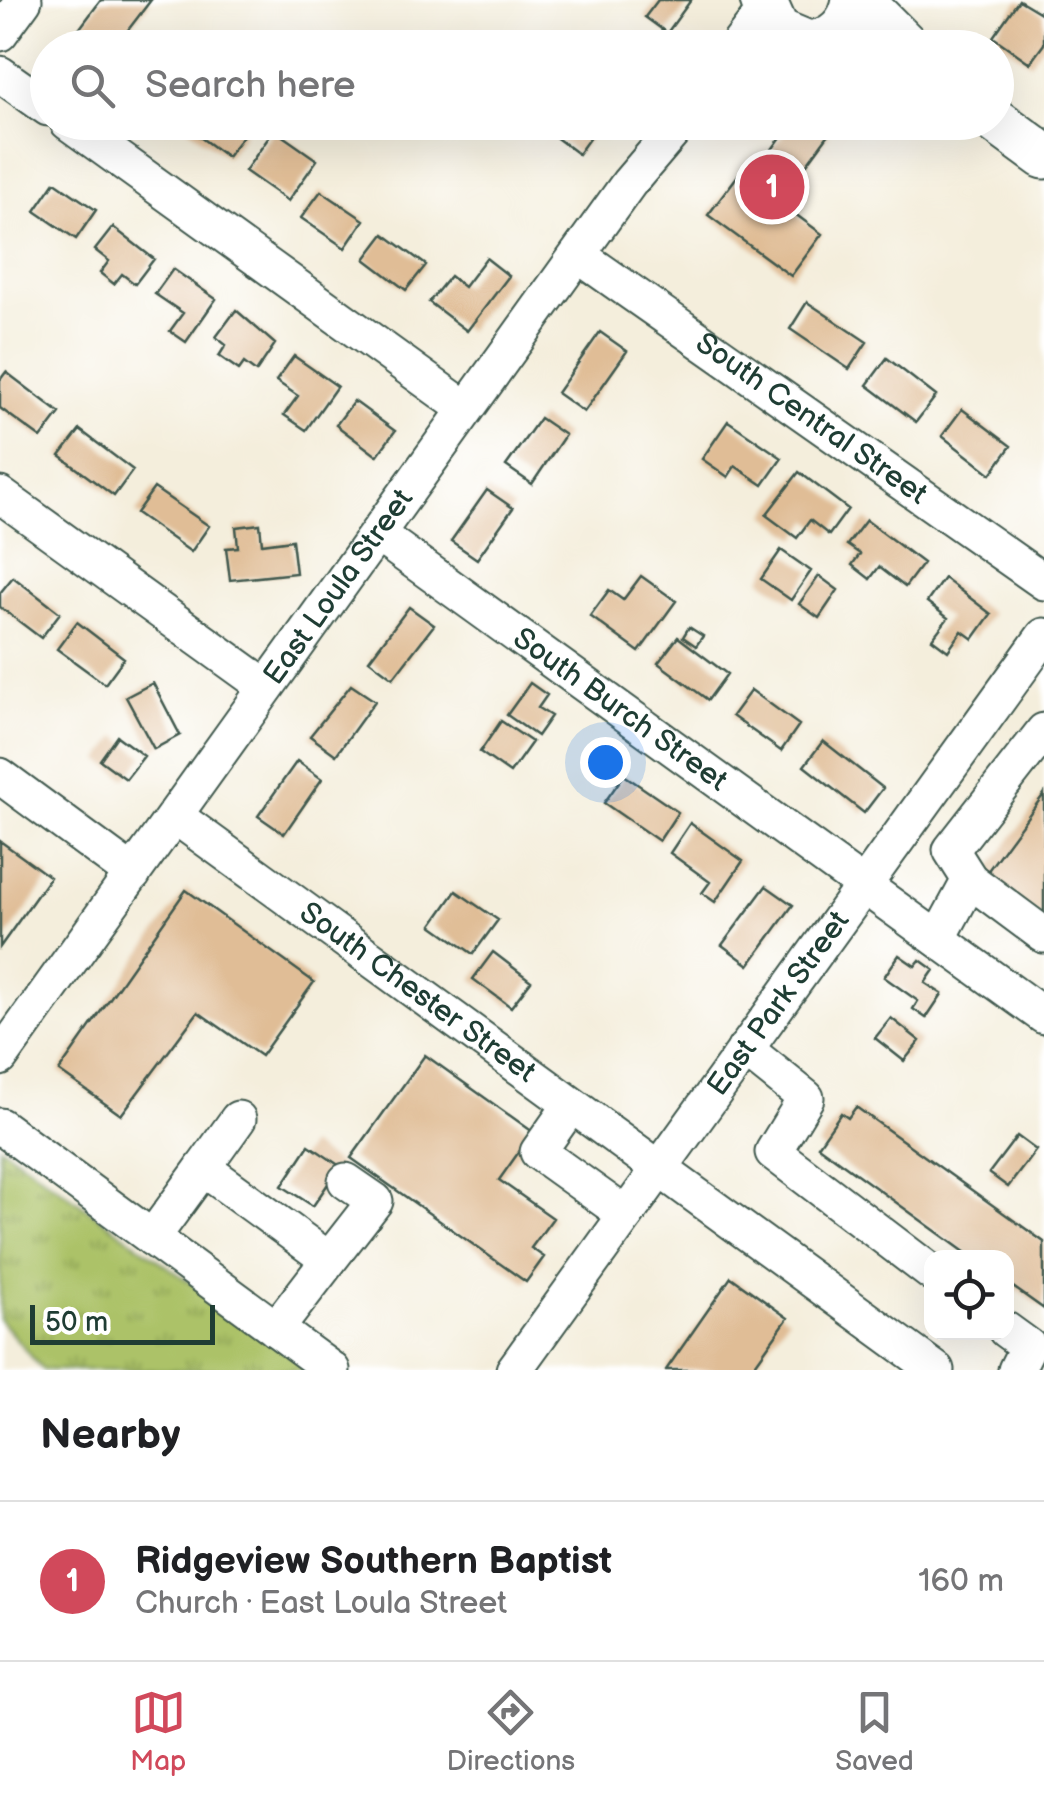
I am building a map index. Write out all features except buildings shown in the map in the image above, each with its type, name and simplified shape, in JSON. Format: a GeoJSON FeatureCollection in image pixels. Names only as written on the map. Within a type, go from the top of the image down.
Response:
{"type":"FeatureCollection","features":[{"type":"Feature","properties":{"kind":"main road"},"geometry":{"type":"LineString","coordinates":[[813,30],[846,26],[857,0],[889,30]]}},
{"type":"Feature","properties":{"kind":"main road"},"geometry":{"type":"LineString","coordinates":[[1014,134],[1044,156]]}},
{"type":"Feature","properties":{"kind":"street"},"geometry":{"type":"LineString","coordinates":[[0,33],[24,0]]}},
{"type":"Feature","properties":{"kind":"street"},"geometry":{"type":"LineString","coordinates":[[0,74],[30,95]]}},
{"type":"Feature","properties":{"kind":"street"},"geometry":{"type":"LineString","coordinates":[[93,140],[466,409]]}},
{"type":"Feature","properties":{"kind":"street","name":"East Loula Street"},"geometry":{"type":"LineString","coordinates":[[0,1058],[629,182],[665,140]]}},
{"type":"Feature","properties":{"kind":"street","name":"South Central Street"},"geometry":{"type":"LineString","coordinates":[[578,254],[1044,582]]}},
{"type":"Feature","properties":{"kind":"street"},"geometry":{"type":"LineString","coordinates":[[0,495],[266,687]]}},
{"type":"Feature","properties":{"kind":"street","name":"South Burch Street"},"geometry":{"type":"LineString","coordinates":[[377,534],[1044,1016]]}},
{"type":"Feature","properties":{"kind":"street","name":"East Park Street"},"geometry":{"type":"LineString","coordinates":[[514,1370],[1044,636]]}},
{"type":"Feature","properties":{"kind":"street"},"geometry":{"type":"LineString","coordinates":[[1044,731],[951,850],[970,880],[1044,935]]}},
{"type":"Feature","properties":{"kind":"street"},"geometry":{"type":"LineString","coordinates":[[0,776],[134,874]]}},
{"type":"Feature","properties":{"kind":"street","name":"South Chester Street"},"geometry":{"type":"LineString","coordinates":[[175,816],[936,1370]]}},
{"type":"Feature","properties":{"kind":"street"},"geometry":{"type":"LineString","coordinates":[[938,939],[970,880]]}},
{"type":"Feature","properties":{"kind":"street"},"geometry":{"type":"LineString","coordinates":[[746,1049],[806,1098],[773,1152],[924,1267]]}},
{"type":"Feature","properties":{"kind":"street"},"geometry":{"type":"LineString","coordinates":[[571,1105],[538,1152],[626,1215]]}},
{"type":"Feature","properties":{"kind":"street"},"geometry":{"type":"LineString","coordinates":[[152,1238],[238,1119]]}},
{"type":"Feature","properties":{"kind":"street"},"geometry":{"type":"LineString","coordinates":[[0,1126],[332,1370]]}},
{"type":"Feature","properties":{"kind":"street"},"geometry":{"type":"LineString","coordinates":[[203,1168],[329,1260]]}},
{"type":"Feature","properties":{"kind":"street"},"geometry":{"type":"LineString","coordinates":[[276,1329],[374,1201],[346,1181]]}},
{"type":"Feature","properties":{"kind":"street"},"geometry":{"type":"LineString","coordinates":[[1014,1336],[1028,1346],[1016,1370]]}},
{"type":"Feature","properties":{"kind":"green space"},"geometry":{"type":"Polygon","coordinates":[[[0,1146],[312,1370],[43,1370],[0,1320],[0,1146]]]}},
{"type":"Feature","properties":{"kind":"place","name":"Ridgeview Southern Baptist"},"geometry":{"type":"Point","coordinates":[772,187]}}]}
